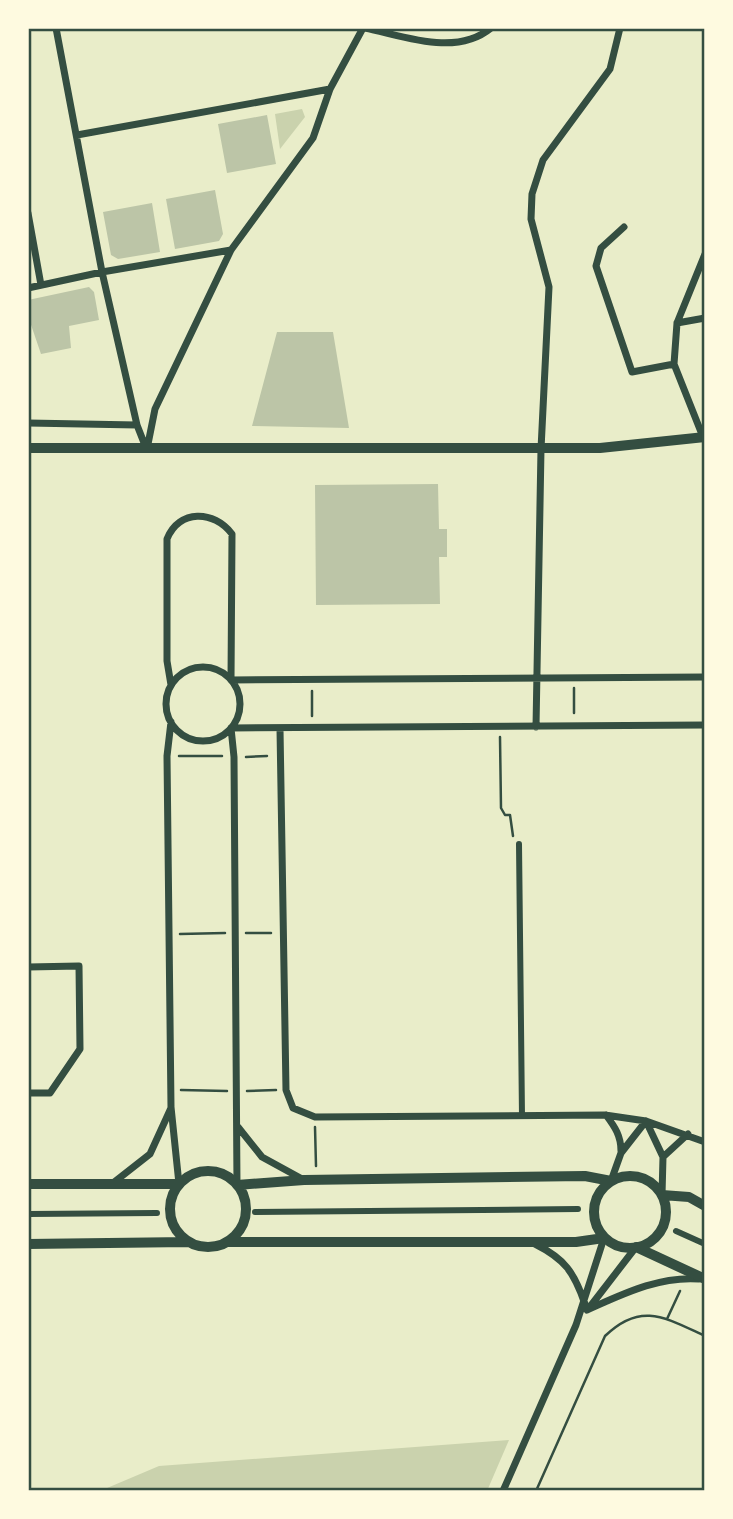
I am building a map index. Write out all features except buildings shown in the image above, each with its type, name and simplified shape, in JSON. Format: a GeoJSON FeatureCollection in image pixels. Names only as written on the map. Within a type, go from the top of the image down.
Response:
{"type":"FeatureCollection","features":[{"type":"Feature","properties":{"kind":"main road"},"geometry":{"type":"LineString","coordinates":[[28,448],[541,449],[641,445],[704,437]]}},
{"type":"Feature","properties":{"kind":"street"},"geometry":{"type":"LineString","coordinates":[[56,28],[102,272],[137,425],[147,449]]}},
{"type":"Feature","properties":{"kind":"street"},"geometry":{"type":"LineString","coordinates":[[147,449],[155,409],[232,250],[313,138],[330,89],[364,28],[446,45],[483,35],[491,28]]}},
{"type":"Feature","properties":{"kind":"street"},"geometry":{"type":"LineString","coordinates":[[536,727],[541,449],[549,287],[531,219],[532,194],[543,160],[610,69],[621,28]]}},
{"type":"Feature","properties":{"kind":"street"},"geometry":{"type":"LineString","coordinates":[[77,135],[330,89]]}},
{"type":"Feature","properties":{"kind":"street"},"geometry":{"type":"LineString","coordinates":[[28,214],[41,285]]}},
{"type":"Feature","properties":{"kind":"street"},"geometry":{"type":"LineString","coordinates":[[624,227],[601,248],[596,266],[632,372],[674,364]]}},
{"type":"Feature","properties":{"kind":"street"},"geometry":{"type":"LineString","coordinates":[[28,288],[102,272],[232,250]]}},
{"type":"Feature","properties":{"kind":"street"},"geometry":{"type":"LineString","coordinates":[[704,437],[674,364],[677,323],[705,254]]}},
{"type":"Feature","properties":{"kind":"street"},"geometry":{"type":"LineString","coordinates":[[677,323],[705,318]]}},
{"type":"Feature","properties":{"kind":"street"},"geometry":{"type":"LineString","coordinates":[[28,423],[137,425]]}},
{"type":"Feature","properties":{"kind":"street"},"geometry":{"type":"LineString","coordinates":[[171,685],[183,672],[200,667],[217,669],[231,680],[239,695],[239,713],[231,728],[217,738],[200,741],[183,735],[171,722],[167,710],[171,685],[167,661],[167,539],[172,525],[185,518],[211,517],[222,521],[232,534],[231,680]]}},
{"type":"Feature","properties":{"kind":"street"},"geometry":{"type":"LineString","coordinates":[[231,680],[705,677]]}},
{"type":"Feature","properties":{"kind":"street"},"geometry":{"type":"LineString","coordinates":[[171,722],[167,756],[171,1107],[179,1184],[169,1208],[178,1233],[188,1242],[201,1247],[227,1242],[576,1242],[604,1238]]}},
{"type":"Feature","properties":{"kind":"street"},"geometry":{"type":"LineString","coordinates":[[231,728],[312,730],[705,726]]}},
{"type":"Feature","properties":{"kind":"street"},"geometry":{"type":"LineString","coordinates":[[231,728],[234,757],[237,1185]]}},
{"type":"Feature","properties":{"kind":"street"},"geometry":{"type":"LineString","coordinates":[[280,729],[286,1090],[293,1108],[315,1116],[605,1115],[646,1121],[705,1142]]}},
{"type":"Feature","properties":{"kind":"street"},"geometry":{"type":"LineString","coordinates":[[519,844],[522,1116]]}},
{"type":"Feature","properties":{"kind":"street"},"geometry":{"type":"LineString","coordinates":[[28,967],[79,966],[80,1049],[50,1093],[28,1093]]}},
{"type":"Feature","properties":{"kind":"street"},"geometry":{"type":"LineString","coordinates":[[113,1183],[150,1154],[171,1107]]}},
{"type":"Feature","properties":{"kind":"street"},"geometry":{"type":"LineString","coordinates":[[605,1115],[615,1126],[621,1141],[621,1153]]}},
{"type":"Feature","properties":{"kind":"street"},"geometry":{"type":"LineString","coordinates":[[646,1121],[663,1157],[662,1195],[665,1208],[659,1233],[649,1242],[625,1248],[604,1238],[597,1227],[595,1201],[611,1181],[621,1153],[646,1121]]}},
{"type":"Feature","properties":{"kind":"street"},"geometry":{"type":"LineString","coordinates":[[237,1126],[262,1157],[304,1180]]}},
{"type":"Feature","properties":{"kind":"street"},"geometry":{"type":"LineString","coordinates":[[663,1157],[688,1134]]}},
{"type":"Feature","properties":{"kind":"street"},"geometry":{"type":"LineString","coordinates":[[28,1184],[179,1184],[192,1174],[208,1171],[224,1174],[237,1185],[245,1199],[245,1216],[239,1231],[227,1242]]}},
{"type":"Feature","properties":{"kind":"street"},"geometry":{"type":"LineString","coordinates":[[237,1185],[304,1180],[585,1176],[611,1181],[634,1176],[655,1186],[662,1195],[689,1198],[705,1206]]}},
{"type":"Feature","properties":{"kind":"street"},"geometry":{"type":"LineString","coordinates":[[255,1212],[578,1209]]}},
{"type":"Feature","properties":{"kind":"street"},"geometry":{"type":"LineString","coordinates":[[28,1214],[157,1213]]}},
{"type":"Feature","properties":{"kind":"street"},"geometry":{"type":"LineString","coordinates":[[676,1231],[705,1244]]}},
{"type":"Feature","properties":{"kind":"street"},"geometry":{"type":"LineString","coordinates":[[586,1307],[604,1238]]}},
{"type":"Feature","properties":{"kind":"street"},"geometry":{"type":"LineString","coordinates":[[28,1244],[188,1242]]}},
{"type":"Feature","properties":{"kind":"street"},"geometry":{"type":"LineString","coordinates":[[531,1242],[558,1255],[576,1280],[586,1307]]}},
{"type":"Feature","properties":{"kind":"street"},"geometry":{"type":"LineString","coordinates":[[636,1247],[705,1279]]}},
{"type":"Feature","properties":{"kind":"street"},"geometry":{"type":"LineString","coordinates":[[503,1491],[576,1325],[586,1307],[636,1247]]}},
{"type":"Feature","properties":{"kind":"street"},"geometry":{"type":"LineString","coordinates":[[586,1307],[647,1284],[685,1278],[705,1279]]}},
{"type":"Feature","properties":{"kind":"path"},"geometry":{"type":"LineString","coordinates":[[574,726],[575,678]]}},
{"type":"Feature","properties":{"kind":"path"},"geometry":{"type":"LineString","coordinates":[[312,680],[312,730]]}},
{"type":"Feature","properties":{"kind":"path"},"geometry":{"type":"LineString","coordinates":[[500,727],[500,808],[505,815],[510,815],[510,831],[519,844]]}},
{"type":"Feature","properties":{"kind":"path"},"geometry":{"type":"LineString","coordinates":[[667,1319],[685,1278]]}},
{"type":"Feature","properties":{"kind":"path"},"geometry":{"type":"LineString","coordinates":[[536,1491],[605,1336],[618,1324],[650,1314],[705,1336]]}},
{"type":"Feature","properties":{"kind":"green space"},"geometry":{"type":"Polygon","coordinates":[[[302,109],[305,117],[280,149],[275,114],[302,109]]]}},
{"type":"Feature","properties":{"kind":"green space"},"geometry":{"type":"Polygon","coordinates":[[[509,1440],[487,1491],[100,1491],[159,1466],[509,1440]]]}}]}
